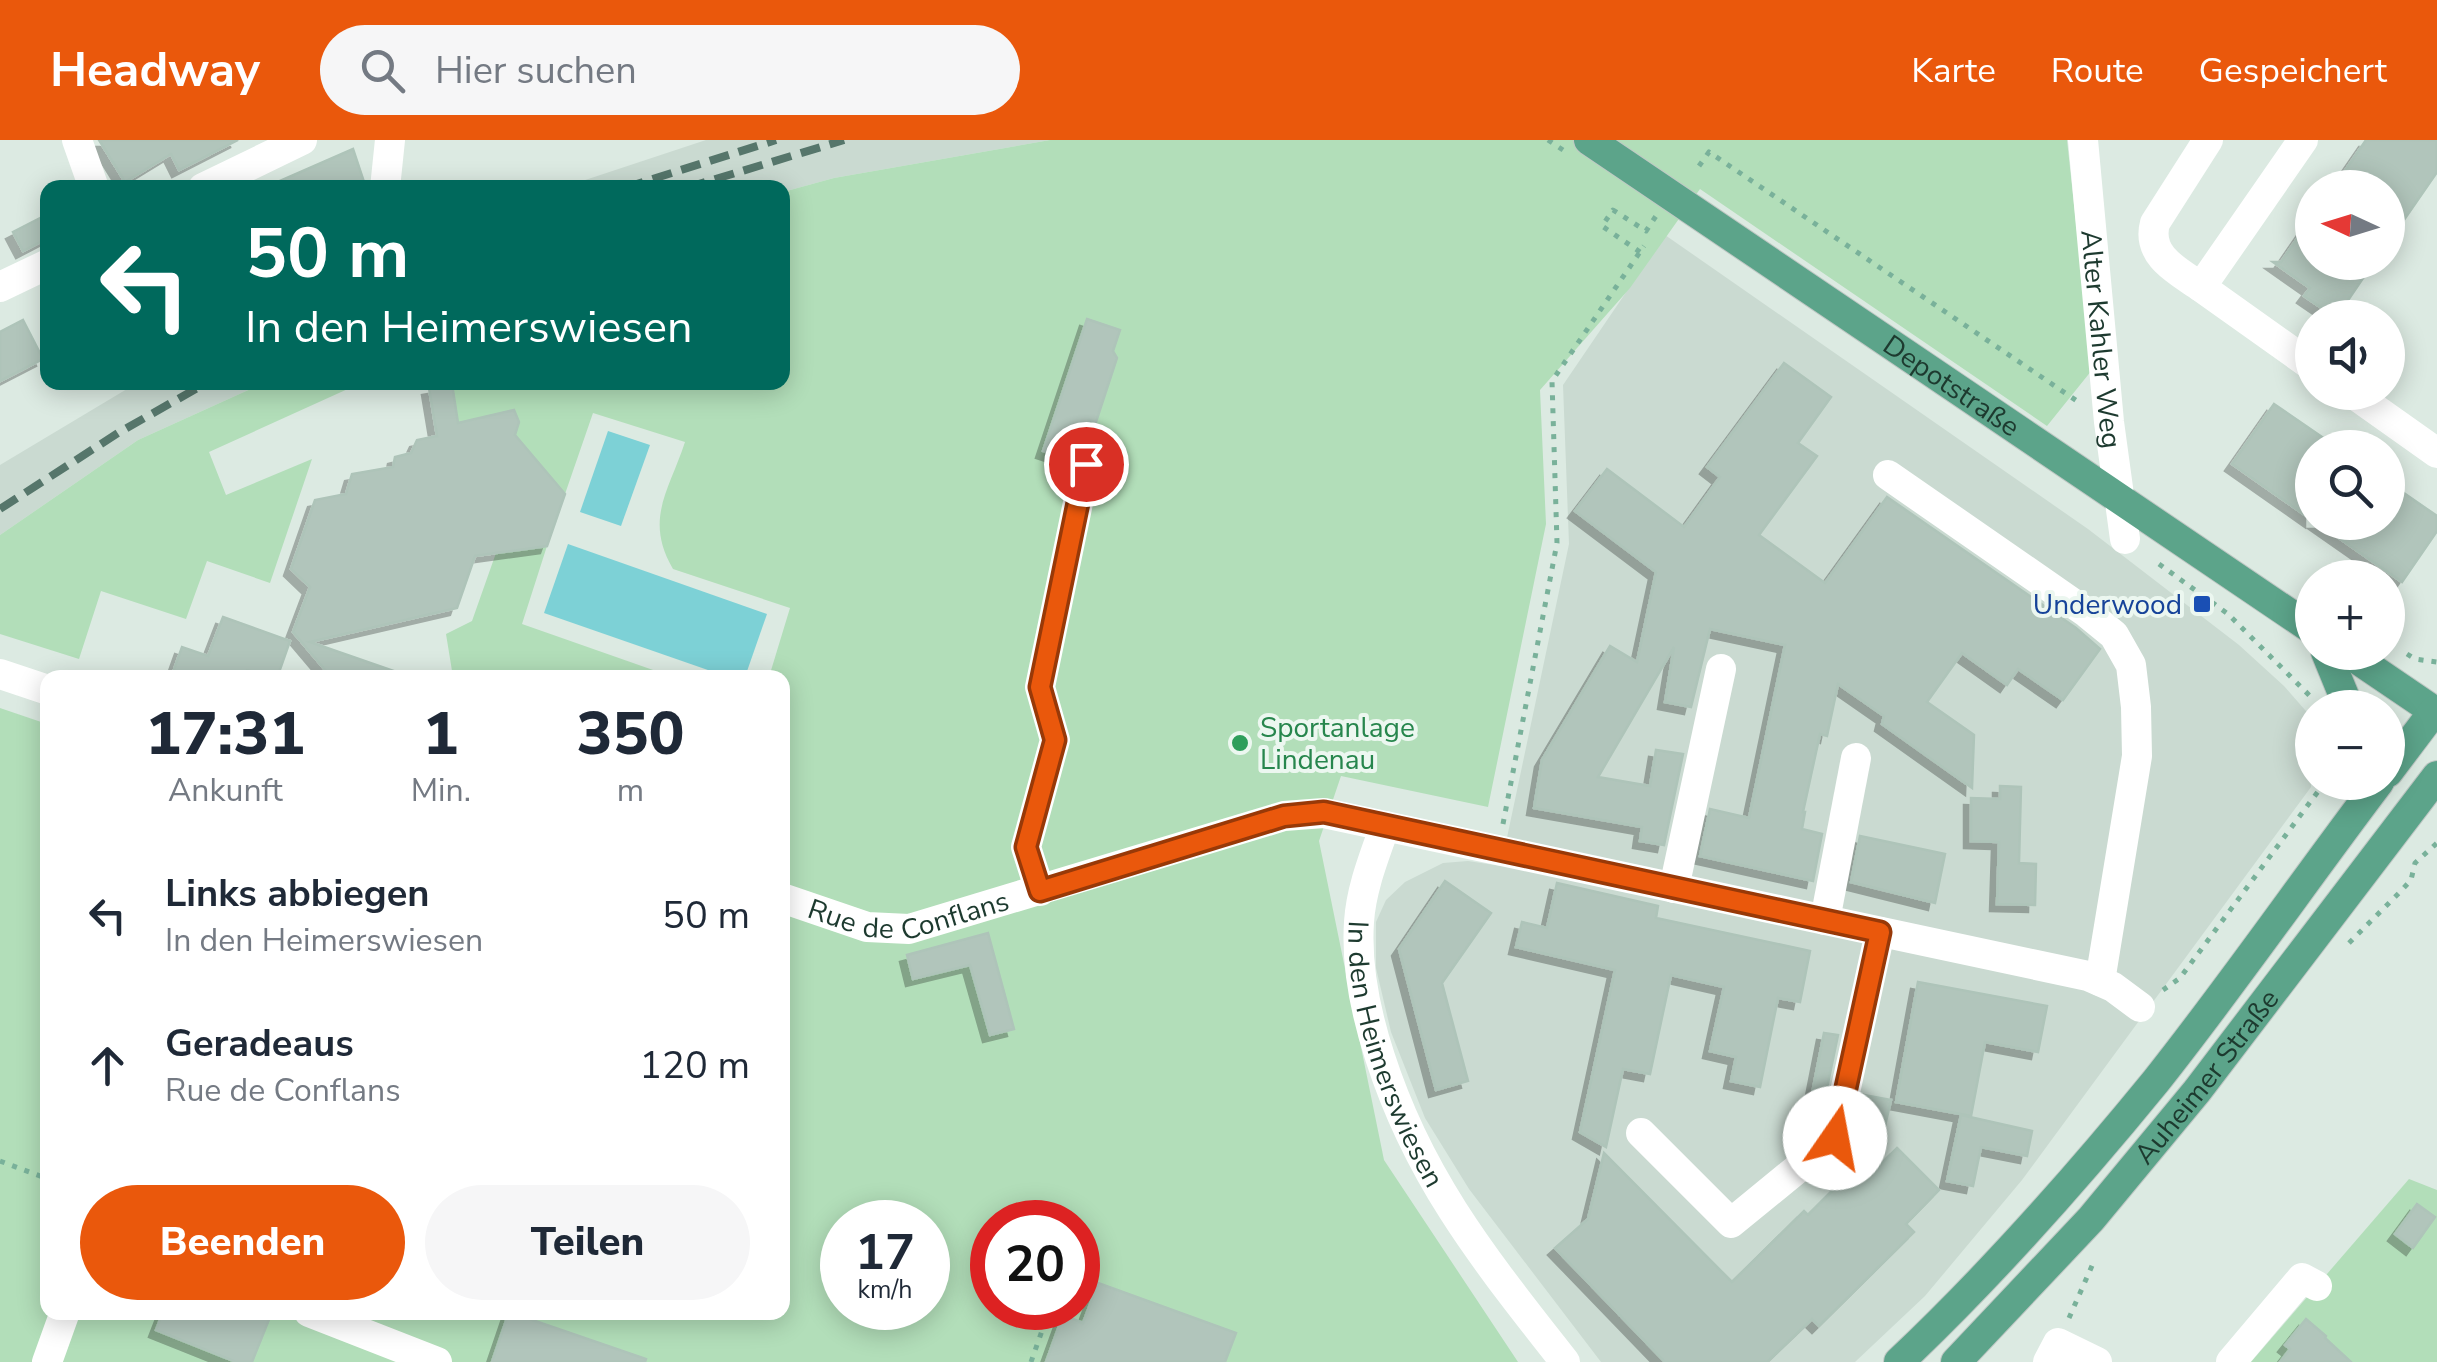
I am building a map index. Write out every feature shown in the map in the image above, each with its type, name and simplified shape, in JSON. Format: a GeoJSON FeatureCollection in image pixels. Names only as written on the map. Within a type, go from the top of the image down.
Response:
{"type":"FeatureCollection","features":[{"type":"Feature","properties":{"kind":"main road","name":"Depotstraße"},"geometry":{"type":"LineString","coordinates":[[1588,140],[2295,618]]}},
{"type":"Feature","properties":{"kind":"main road"},"geometry":{"type":"LineString","coordinates":[[2375,670],[2436,710],[2405,750]]}},
{"type":"Feature","properties":{"kind":"main road","name":"Auheimer Straße"},"geometry":{"type":"LineString","coordinates":[[1956,1362],[2091,1219],[2197,1091],[2437,776]]}},
{"type":"Feature","properties":{"kind":"main road","name":"Auheimer Straße"},"geometry":{"type":"LineString","coordinates":[[1900,1362],[2025,1233],[2156,1080],[2356,800]]}},
{"type":"Feature","properties":{"kind":"main road"},"geometry":{"type":"LineString","coordinates":[[2389,839],[2437,815]]}},
{"type":"Feature","properties":{"kind":"street"},"geometry":{"type":"LineString","coordinates":[[77,140],[91,180]]}},
{"type":"Feature","properties":{"kind":"street"},"geometry":{"type":"LineString","coordinates":[[214,180],[258,149],[302,140]]}},
{"type":"Feature","properties":{"kind":"street"},"geometry":{"type":"LineString","coordinates":[[387,180],[390,140]]}},
{"type":"Feature","properties":{"kind":"street","name":"Alter Kahler Weg"},"geometry":{"type":"LineString","coordinates":[[2084,140],[2109,422],[2125,539]]}},
{"type":"Feature","properties":{"kind":"street"},"geometry":{"type":"LineString","coordinates":[[2208,140],[2155,223],[2152,232],[2160,258],[2295,354]]}},
{"type":"Feature","properties":{"kind":"street"},"geometry":{"type":"LineString","coordinates":[[2201,287],[2303,140]]}},
{"type":"Feature","properties":{"kind":"street"},"geometry":{"type":"LineString","coordinates":[[0,287],[40,268]]}},
{"type":"Feature","properties":{"kind":"street"},"geometry":{"type":"LineString","coordinates":[[2376,410],[2437,453]]}},
{"type":"Feature","properties":{"kind":"street"},"geometry":{"type":"LineString","coordinates":[[1040,891],[1026,847],[1055,740],[1040,687],[1086,464]]}},
{"type":"Feature","properties":{"kind":"street"},"geometry":{"type":"LineString","coordinates":[[1888,476],[2086,613],[2114,635],[2132,665],[2137,756],[2100,981]]}},
{"type":"Feature","properties":{"kind":"street"},"geometry":{"type":"LineString","coordinates":[[1674,888],[1721,669]]}},
{"type":"Feature","properties":{"kind":"street"},"geometry":{"type":"LineString","coordinates":[[0,674],[40,687]]}},
{"type":"Feature","properties":{"kind":"street"},"geometry":{"type":"LineString","coordinates":[[1824,920],[1856,758]]}},
{"type":"Feature","properties":{"kind":"street","name":"Rue de Conflans"},"geometry":{"type":"LineString","coordinates":[[790,901],[854,923],[892,930],[931,925],[1284,816],[1324,812],[1384,826]]}},
{"type":"Feature","properties":{"kind":"street"},"geometry":{"type":"LineString","coordinates":[[1384,826],[2100,981],[2140,1007]]}},
{"type":"Feature","properties":{"kind":"street","name":"In den Heimerswiesen"},"geometry":{"type":"LineString","coordinates":[[1384,826],[1362,897],[1359,952],[1366,1003],[1389,1085],[1406,1130],[1458,1222],[1491,1270],[1566,1362]]}},
{"type":"Feature","properties":{"kind":"street"},"geometry":{"type":"LineString","coordinates":[[1641,1133],[1731,1223],[1835,1138],[1880,932]]}},
{"type":"Feature","properties":{"kind":"street"},"geometry":{"type":"LineString","coordinates":[[2231,1362],[2302,1278],[2317,1286]]}},
{"type":"Feature","properties":{"kind":"street"},"geometry":{"type":"LineString","coordinates":[[47,1362],[62,1320]]}},
{"type":"Feature","properties":{"kind":"street"},"geometry":{"type":"LineString","coordinates":[[329,1320],[437,1362]]}},
{"type":"Feature","properties":{"kind":"street"},"geometry":{"type":"LineString","coordinates":[[2053,1353],[2097,1362]]}},
{"type":"Feature","properties":{"kind":"path"},"geometry":{"type":"LineString","coordinates":[[1700,166],[1709,152],[2109,422]]}},
{"type":"Feature","properties":{"kind":"path"},"geometry":{"type":"LineString","coordinates":[[1498,850],[1557,543],[1552,381],[1642,249],[1602,226],[1612,210],[1646,231],[1658,212]]}},
{"type":"Feature","properties":{"kind":"path"},"geometry":{"type":"LineString","coordinates":[[2125,539],[2228,614],[2303,690]]}},
{"type":"Feature","properties":{"kind":"path"},"geometry":{"type":"LineString","coordinates":[[2405,654],[2415,660],[2437,662]]}},
{"type":"Feature","properties":{"kind":"path"},"geometry":{"type":"LineString","coordinates":[[2140,1007],[2180,978],[2312,800]]}},
{"type":"Feature","properties":{"kind":"path"},"geometry":{"type":"LineString","coordinates":[[0,1162],[40,1175]]}},
{"type":"Feature","properties":{"kind":"path"},"geometry":{"type":"LineString","coordinates":[[1031,1362],[1042,1330]]}},
{"type":"Feature","properties":{"kind":"shaded area"},"geometry":{"type":"Polygon","coordinates":[[[706,140],[1050,140],[834,178],[790,190],[790,180],[585,180],[706,140]]]}},
{"type":"Feature","properties":{"kind":"shaded area"},"geometry":{"type":"Polygon","coordinates":[[[1665,235],[2088,529],[2239,645],[2295,699],[2295,800],[2301,800],[2022,1180],[1925,1296],[1855,1362],[1601,1362],[1469,1189],[1425,1118],[1391,1032],[1376,968],[1376,922],[1386,900],[1405,882],[1443,863],[1468,861],[1501,866],[1569,544],[1563,385],[1665,235]]]}},
{"type":"Feature","properties":{"kind":"shaded area"},"geometry":{"type":"Polygon","coordinates":[[[125,390],[249,390],[138,440],[0,535],[0,465],[125,390]]]}},
{"type":"Feature","properties":{"kind":"green space","name":"Sportanlage Lindenau"},"geometry":{"type":"Polygon","coordinates":[[[1050,140],[2067,140],[2092,370],[2047,426],[1700,189],[1630,288],[1540,390],[1546,524],[1488,807],[1341,776],[1319,841],[1384,1160],[1518,1362],[0,1362],[0,708],[40,722],[40,1320],[790,1320],[790,670],[771,670],[790,608],[673,569],[660,535],[660,520],[685,442],[593,413],[565,494],[515,435],[519,422],[514,411],[458,423],[452,390],[790,390],[790,190],[834,178],[1050,140]]]}},
{"type":"Feature","properties":{"kind":"green space"},"geometry":{"type":"Polygon","coordinates":[[[249,390],[346,390],[209,452],[226,495],[312,459],[270,583],[207,561],[186,619],[101,591],[79,659],[0,634],[0,535],[138,440],[249,390]]]}},
{"type":"Feature","properties":{"kind":"green space"},"geometry":{"type":"Polygon","coordinates":[[[547,546],[522,624],[653,670],[452,670],[446,634],[472,621],[496,553],[547,546]]]}},
{"type":"Feature","properties":{"kind":"green space"},"geometry":{"type":"Polygon","coordinates":[[[2409,1179],[2437,1190],[2437,1362],[2251,1362],[2409,1179]]]}},
{"type":"Feature","properties":{"kind":"water"},"geometry":{"type":"Polygon","coordinates":[[[608,431],[650,445],[621,526],[580,512],[608,431]]]}},
{"type":"Feature","properties":{"kind":"water"},"geometry":{"type":"Polygon","coordinates":[[[568,544],[767,614],[747,670],[708,670],[544,613],[568,544]]]}},
{"type":"Feature","properties":{"kind":"building"},"geometry":{"type":"Polygon","coordinates":[[[99,140],[238,140],[179,170],[171,154],[124,180],[99,140]]]}},
{"type":"Feature","properties":{"kind":"building"},"geometry":{"type":"Polygon","coordinates":[[[2366,140],[2437,140],[2437,172],[2405,218],[2405,170],[2345,170],[2366,140]]]}},
{"type":"Feature","properties":{"kind":"building"},"geometry":{"type":"Polygon","coordinates":[[[353,149],[363,180],[282,180],[353,149]]]}},
{"type":"Feature","properties":{"kind":"building"},"geometry":{"type":"Polygon","coordinates":[[[40,218],[40,242],[23,251],[13,232],[40,218]]]}},
{"type":"Feature","properties":{"kind":"building"},"geometry":{"type":"Polygon","coordinates":[[[2295,242],[2295,277],[2273,262],[2281,262],[2295,242]]]}},
{"type":"Feature","properties":{"kind":"building"},"geometry":{"type":"Polygon","coordinates":[[[2299,280],[2362,280],[2348,300],[2310,300],[2304,296],[2310,288],[2299,280]]]}},
{"type":"Feature","properties":{"kind":"building"},"geometry":{"type":"Polygon","coordinates":[[[1087,319],[1120,330],[1113,351],[1117,358],[1096,422],[1089,420],[1080,446],[1068,459],[1043,451],[1087,319]]]}},
{"type":"Feature","properties":{"kind":"building"},"geometry":{"type":"Polygon","coordinates":[[[23,320],[40,361],[0,381],[0,332],[23,320]]]}},
{"type":"Feature","properties":{"kind":"building"},"geometry":{"type":"Polygon","coordinates":[[[1784,363],[1831,397],[1798,443],[1817,456],[1759,535],[1825,583],[1887,497],[2076,628],[2100,649],[2063,700],[2018,669],[2007,685],[1962,653],[1927,702],[1974,735],[1972,788],[1882,724],[1884,716],[1838,684],[1827,736],[1820,734],[1803,812],[1802,829],[1822,834],[1813,881],[1700,856],[1710,809],[1749,818],[1785,645],[1710,629],[1691,707],[1665,702],[1674,647],[1598,777],[1650,786],[1656,750],[1683,754],[1664,845],[1640,841],[1642,827],[1534,808],[1542,760],[1610,646],[1637,662],[1656,572],[1575,511],[1607,469],[1684,527],[1720,477],[1707,467],[1784,363]]]}},
{"type":"Feature","properties":{"kind":"building"},"geometry":{"type":"Polygon","coordinates":[[[429,390],[453,390],[458,423],[514,410],[519,422],[515,435],[565,494],[547,546],[475,556],[457,608],[310,642],[390,670],[325,670],[293,632],[310,587],[291,569],[315,500],[346,494],[352,474],[393,467],[395,457],[411,453],[417,440],[437,436],[429,390]]]}},
{"type":"Feature","properties":{"kind":"building"},"geometry":{"type":"Polygon","coordinates":[[[2274,404],[2312,430],[2295,430],[2295,508],[2232,464],[2274,404]]]}},
{"type":"Feature","properties":{"kind":"building"},"geometry":{"type":"Polygon","coordinates":[[[2405,494],[2437,516],[2437,531],[2405,578],[2405,560],[2370,560],[2342,540],[2405,540],[2405,494]]]}},
{"type":"Feature","properties":{"kind":"building"},"geometry":{"type":"Polygon","coordinates":[[[223,617],[290,641],[280,670],[174,670],[182,647],[208,656],[223,617]]]}},
{"type":"Feature","properties":{"kind":"building"},"geometry":{"type":"Polygon","coordinates":[[[2000,786],[2021,787],[2019,863],[2036,864],[2035,905],[1997,904],[1999,842],[1971,841],[1971,798],[2000,799],[2000,786]]]}},
{"type":"Feature","properties":{"kind":"building"},"geometry":{"type":"Polygon","coordinates":[[[1860,836],[1945,854],[1935,903],[1851,882],[1860,836]]]}},
{"type":"Feature","properties":{"kind":"building"},"geometry":{"type":"Polygon","coordinates":[[[1445,881],[1491,913],[1442,983],[1468,1081],[1436,1090],[1399,949],[1445,881]]]}},
{"type":"Feature","properties":{"kind":"building"},"geometry":{"type":"Polygon","coordinates":[[[1557,883],[1658,906],[1656,918],[1810,951],[1800,1002],[1778,998],[1760,1087],[1731,1081],[1736,1057],[1710,1051],[1724,987],[1671,975],[1650,1074],[1623,1069],[1606,1147],[1580,1132],[1615,970],[1516,947],[1522,922],[1547,928],[1557,883]]]}},
{"type":"Feature","properties":{"kind":"building"},"geometry":{"type":"Polygon","coordinates":[[[988,933],[1014,1029],[990,1035],[970,965],[913,979],[907,955],[988,933]]]}},
{"type":"Feature","properties":{"kind":"building"},"geometry":{"type":"Polygon","coordinates":[[[1918,982],[2047,1006],[2038,1052],[1985,1042],[1971,1116],[1896,1102],[1918,982]]]}},
{"type":"Feature","properties":{"kind":"building"},"geometry":{"type":"Polygon","coordinates":[[[1824,1033],[1838,1035],[1822,1112],[1809,1109],[1824,1033]]]}},
{"type":"Feature","properties":{"kind":"building"},"geometry":{"type":"Polygon","coordinates":[[[1864,1095],[1891,1100],[1885,1126],[1859,1121],[1864,1095]]]}},
{"type":"Feature","properties":{"kind":"building"},"geometry":{"type":"Polygon","coordinates":[[[1961,1115],[2032,1131],[2027,1156],[1981,1147],[1973,1186],[1947,1181],[1961,1115]]]}},
{"type":"Feature","properties":{"kind":"building"},"geometry":{"type":"Polygon","coordinates":[[[1897,1148],[1939,1190],[1906,1224],[1914,1232],[1819,1326],[1812,1319],[1767,1362],[1665,1362],[1555,1248],[1588,1219],[1604,1153],[1732,1282],[1804,1211],[1808,1215],[1848,1175],[1856,1183],[1861,1178],[1864,1181],[1897,1148]]]}},
{"type":"Feature","properties":{"kind":"building"},"geometry":{"type":"Polygon","coordinates":[[[2417,1204],[2435,1217],[2413,1248],[2395,1234],[2417,1204]]]}},
{"type":"Feature","properties":{"kind":"building"},"geometry":{"type":"Polygon","coordinates":[[[1100,1284],[1236,1333],[1225,1362],[1046,1362],[1058,1330],[1100,1330],[1100,1284]]]}},
{"type":"Feature","properties":{"kind":"building"},"geometry":{"type":"Polygon","coordinates":[[[2306,1319],[2351,1362],[2280,1362],[2290,1349],[2285,1345],[2306,1319]]]}},
{"type":"Feature","properties":{"kind":"building"},"geometry":{"type":"Polygon","coordinates":[[[160,1320],[269,1320],[252,1362],[236,1362],[156,1330],[160,1320]]]}},
{"type":"Feature","properties":{"kind":"building"},"geometry":{"type":"Polygon","coordinates":[[[506,1320],[532,1320],[646,1359],[645,1362],[492,1362],[506,1320]]]}},
{"type":"Feature","properties":{"kind":"railway"},"geometry":{"type":"LineString","coordinates":[[649,180],[776,140]]}},
{"type":"Feature","properties":{"kind":"railway"},"geometry":{"type":"LineString","coordinates":[[712,180],[844,140]]}},
{"type":"Feature","properties":{"kind":"railway"},"geometry":{"type":"LineString","coordinates":[[0,509],[118,433],[194,390]]}},
{"type":"Feature","properties":{"kind":"place","name":"Underwood"},"geometry":{"type":"Point","coordinates":[2202,604]}},
{"type":"Feature","properties":{"kind":"place","name":"Sportanlage Lindenau"},"geometry":{"type":"Point","coordinates":[1240,743]}},
{"type":"Feature","properties":{"kind":"route"},"geometry":{"type":"LineString","coordinates":[[1086,464],[1040,687],[1055,740],[1026,847],[1040,891],[1248,826],[1284,816],[1324,812],[1880,932],[1835,1138]]}}]}
